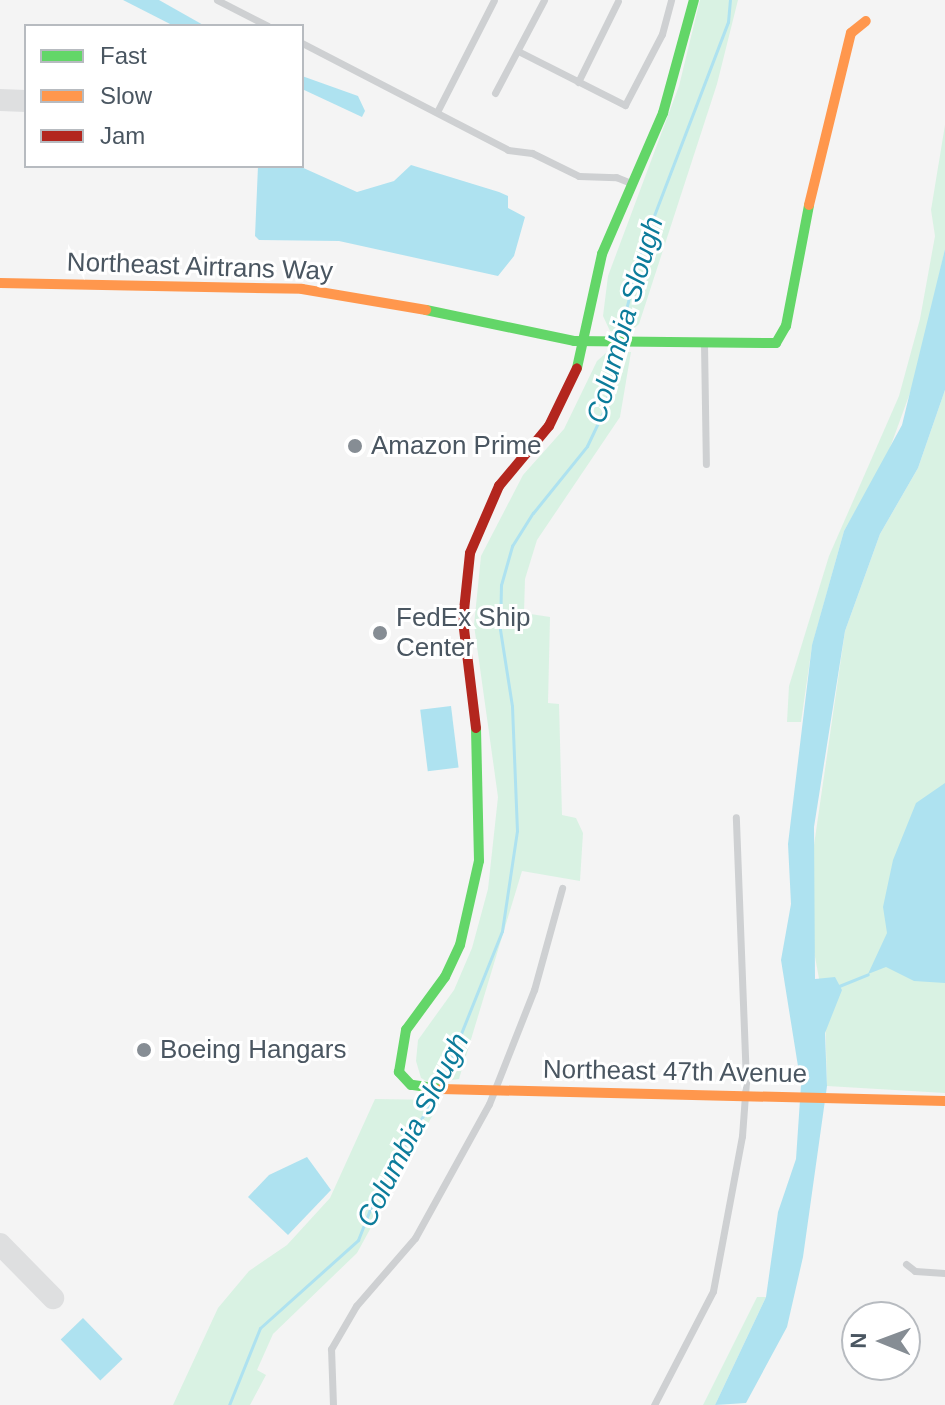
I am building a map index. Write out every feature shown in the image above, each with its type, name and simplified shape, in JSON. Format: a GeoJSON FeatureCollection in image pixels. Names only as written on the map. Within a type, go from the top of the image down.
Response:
{"type":"FeatureCollection","features":[{"type":"Feature","properties":{"kind":"street"},"geometry":{"type":"LineString","coordinates":[[217,0],[264,24]]}},
{"type":"Feature","properties":{"kind":"street"},"geometry":{"type":"LineString","coordinates":[[438,110],[494,0]]}},
{"type":"Feature","properties":{"kind":"street"},"geometry":{"type":"LineString","coordinates":[[495,93],[544,0]]}},
{"type":"Feature","properties":{"kind":"street"},"geometry":{"type":"LineString","coordinates":[[518,51],[625,105],[662,34],[671,0]]}},
{"type":"Feature","properties":{"kind":"street"},"geometry":{"type":"LineString","coordinates":[[585,342],[602,254],[668,98],[694,0]]}},
{"type":"Feature","properties":{"kind":"street"},"geometry":{"type":"LineString","coordinates":[[578,82],[618,1]]}},
{"type":"Feature","properties":{"kind":"street","name":"Northeast Airtrans Way"},"geometry":{"type":"LineString","coordinates":[[0,283],[325,291],[585,342],[780,340],[818,154],[851,33],[866,21]]}},
{"type":"Feature","properties":{"kind":"street"},"geometry":{"type":"LineString","coordinates":[[304,44],[438,110],[508,150],[532,153],[579,176],[633,184]]}},
{"type":"Feature","properties":{"kind":"street","name":"Northeast 47th Avenue"},"geometry":{"type":"LineString","coordinates":[[585,342],[564,402],[499,486],[470,553],[463,620],[481,766],[479,861],[471,910],[455,957],[400,1045],[398,1066],[406,1081],[430,1089],[945,1101]]}},
{"type":"Feature","properties":{"kind":"street"},"geometry":{"type":"LineString","coordinates":[[704,343],[706,464]]}},
{"type":"Feature","properties":{"kind":"street"},"geometry":{"type":"LineString","coordinates":[[654,1405],[713,1291],[746,1095],[736,817]]}},
{"type":"Feature","properties":{"kind":"street"},"geometry":{"type":"LineString","coordinates":[[333,1405],[331,1349],[356,1306],[415,1238],[495,1090],[534,990],[562,888]]}},
{"type":"Feature","properties":{"kind":"street"},"geometry":{"type":"LineString","coordinates":[[906,1264],[915,1271],[945,1273]]}},
{"type":"Feature","properties":{"kind":"green space"},"geometry":{"type":"Polygon","coordinates":[[[700,0],[738,0],[717,84],[639,324],[630,332],[610,331],[603,316],[608,276],[679,86],[700,0]]]}},
{"type":"Feature","properties":{"kind":"green space"},"geometry":{"type":"Polygon","coordinates":[[[945,125],[945,249],[918,371],[887,456],[844,531],[812,646],[801,722],[787,722],[789,686],[829,556],[899,396],[920,319],[935,236],[931,210],[945,125]]]}},
{"type":"Feature","properties":{"kind":"green space"},"geometry":{"type":"Polygon","coordinates":[[[631,352],[620,417],[537,540],[525,579],[524,613],[550,617],[548,703],[559,704],[562,815],[576,818],[583,833],[580,881],[522,871],[459,1079],[430,1083],[421,1078],[416,1061],[418,1040],[454,990],[472,948],[488,889],[498,797],[474,625],[481,556],[523,475],[564,429],[597,361],[606,353],[631,352]]]}},
{"type":"Feature","properties":{"kind":"green space"},"geometry":{"type":"Polygon","coordinates":[[[945,390],[945,1093],[827,1086],[825,1011],[813,946],[813,852],[845,631],[880,534],[918,468],[945,390]]]}},
{"type":"Feature","properties":{"kind":"green space"},"geometry":{"type":"Polygon","coordinates":[[[375,1099],[441,1100],[357,1253],[273,1334],[257,1370],[266,1375],[250,1405],[173,1405],[218,1308],[249,1271],[287,1245],[330,1198],[375,1099]]]}},
{"type":"Feature","properties":{"kind":"green space"},"geometry":{"type":"Polygon","coordinates":[[[757,1297],[766,1297],[715,1405],[703,1405],[757,1297]]]}},
{"type":"Feature","properties":{"kind":"water"},"geometry":{"type":"Polygon","coordinates":[[[123,0],[159,0],[201,24],[170,24],[123,0]]]}},
{"type":"Feature","properties":{"kind":"water"},"geometry":{"type":"Polygon","coordinates":[[[304,77],[358,96],[365,111],[362,117],[304,90],[304,77]]]}},
{"type":"Feature","properties":{"kind":"water"},"geometry":{"type":"Polygon","coordinates":[[[411,165],[508,196],[508,208],[525,217],[514,256],[498,276],[339,241],[259,240],[255,236],[258,168],[303,168],[357,192],[394,181],[411,165]]]}},
{"type":"Feature","properties":{"kind":"water"},"geometry":{"type":"Polygon","coordinates":[[[945,249],[945,390],[918,468],[880,534],[845,631],[814,827],[815,979],[835,977],[842,990],[825,1033],[827,1086],[803,1257],[787,1327],[746,1403],[715,1405],[766,1297],[778,1212],[796,1159],[801,1085],[781,960],[791,904],[788,844],[812,645],[844,531],[902,425],[945,249]]]}},
{"type":"Feature","properties":{"kind":"water"},"geometry":{"type":"Polygon","coordinates":[[[451,706],[459,768],[428,771],[420,710],[451,706]]]}},
{"type":"Feature","properties":{"kind":"water"},"geometry":{"type":"Polygon","coordinates":[[[945,783],[945,983],[914,981],[886,967],[868,974],[887,933],[883,907],[893,860],[916,803],[945,783]]]}},
{"type":"Feature","properties":{"kind":"water"},"geometry":{"type":"Polygon","coordinates":[[[307,1157],[331,1190],[288,1235],[248,1197],[269,1175],[307,1157]]]}},
{"type":"Feature","properties":{"kind":"water"},"geometry":{"type":"Polygon","coordinates":[[[83,1318],[123,1359],[100,1381],[61,1340],[83,1318]]]}},
{"type":"Feature","properties":{"kind":"waterway","name":"Columbia Slough"},"geometry":{"type":"LineString","coordinates":[[619,337],[642,247],[728,22],[730,0]]}},
{"type":"Feature","properties":{"kind":"waterway","name":"Columbia Slough"},"geometry":{"type":"LineString","coordinates":[[440,1086],[502,931],[517,831],[512,706],[500,629],[501,585],[512,546],[533,513],[587,446],[605,408],[619,345]]}},
{"type":"Feature","properties":{"kind":"waterway"},"geometry":{"type":"LineString","coordinates":[[839,986],[868,974]]}},
{"type":"Feature","properties":{"kind":"waterway","name":"Columbia Slough"},"geometry":{"type":"LineString","coordinates":[[229,1405],[260,1328],[358,1240],[378,1189],[437,1093]]}},
{"type":"Feature","properties":{"kind":"taxiway"},"geometry":{"type":"LineString","coordinates":[[0,100],[24,101]]}},
{"type":"Feature","properties":{"kind":"taxiway"},"geometry":{"type":"LineString","coordinates":[[0,1244],[53,1298]]}},
{"type":"Feature","properties":{"kind":"traffic: fast"},"geometry":{"type":"LineString","coordinates":[[577,368],[602,254],[663,113],[694,0]]}},
{"type":"Feature","properties":{"kind":"traffic: fast"},"geometry":{"type":"LineString","coordinates":[[426,310],[574,341],[776,343],[786,326],[809,205]]}},
{"type":"Feature","properties":{"kind":"traffic: fast"},"geometry":{"type":"LineString","coordinates":[[441,1089],[411,1085],[399,1072],[406,1030],[445,977],[460,945],[479,861],[476,728]]}},
{"type":"Feature","properties":{"kind":"traffic: slow"},"geometry":{"type":"LineString","coordinates":[[809,205],[851,33],[866,21]]}},
{"type":"Feature","properties":{"kind":"traffic: slow"},"geometry":{"type":"LineString","coordinates":[[0,283],[302,289],[426,310]]}},
{"type":"Feature","properties":{"kind":"traffic: slow"},"geometry":{"type":"LineString","coordinates":[[441,1089],[945,1101]]}},
{"type":"Feature","properties":{"kind":"traffic: jam"},"geometry":{"type":"LineString","coordinates":[[476,728],[463,620],[470,553],[499,486],[549,426],[577,368]]}},
{"type":"Feature","properties":{"kind":"place","name":"Amazon Prime"},"geometry":{"type":"Point","coordinates":[355,446]}},
{"type":"Feature","properties":{"kind":"place","name":"FedEx Ship Center"},"geometry":{"type":"Point","coordinates":[380,633]}},
{"type":"Feature","properties":{"kind":"place","name":"Boeing Hangars"},"geometry":{"type":"Point","coordinates":[144,1050]}}]}
